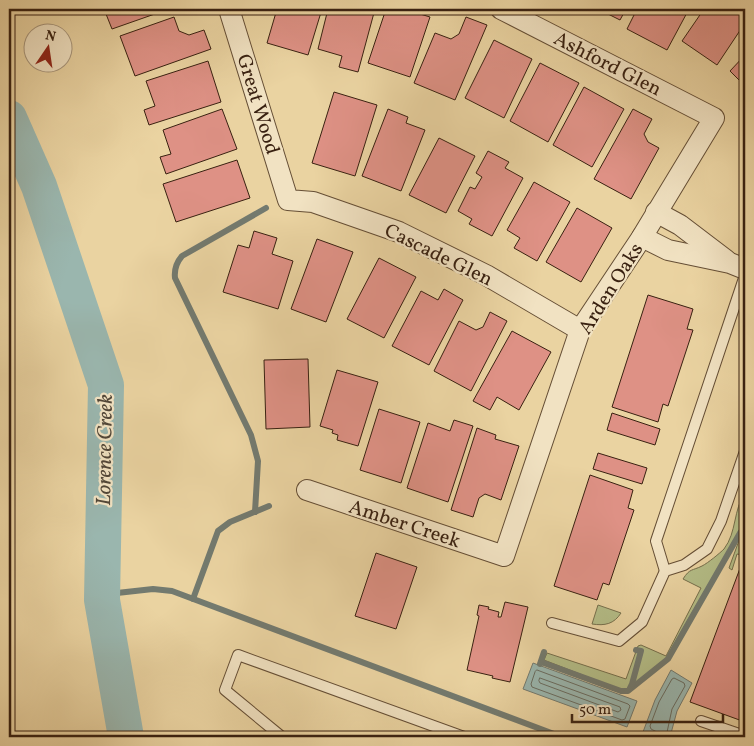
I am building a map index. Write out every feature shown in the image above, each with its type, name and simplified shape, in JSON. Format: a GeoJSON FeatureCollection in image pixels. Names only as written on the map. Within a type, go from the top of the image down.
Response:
{"type":"FeatureCollection","features":[{"type":"Feature","properties":{"kind":"street","name":"Great Wood"},"geometry":{"type":"LineString","coordinates":[[229,9],[288,200]]}},
{"type":"Feature","properties":{"kind":"street","name":"Ashford Glen"},"geometry":{"type":"LineString","coordinates":[[501,9],[714,118]]}},
{"type":"Feature","properties":{"kind":"street","name":"Arden Oaks"},"geometry":{"type":"LineString","coordinates":[[504,556],[580,330],[642,237],[714,118]]}},
{"type":"Feature","properties":{"kind":"street","name":"Cascade Glen"},"geometry":{"type":"LineString","coordinates":[[288,200],[313,202],[399,232],[486,275],[580,330]]}},
{"type":"Feature","properties":{"kind":"street"},"geometry":{"type":"LineString","coordinates":[[656,212],[680,225],[740,269]]}},
{"type":"Feature","properties":{"kind":"street"},"geometry":{"type":"LineString","coordinates":[[642,237],[668,250],[740,269]]}},
{"type":"Feature","properties":{"kind":"street","name":"Amber Creek"},"geometry":{"type":"LineString","coordinates":[[307,490],[504,556]]}},
{"type":"Feature","properties":{"kind":"lane"},"geometry":{"type":"LineString","coordinates":[[552,623],[619,640],[642,622],[666,571],[656,541],[740,269]]}},
{"type":"Feature","properties":{"kind":"lane"},"geometry":{"type":"LineString","coordinates":[[666,571],[684,565],[707,549],[721,521],[745,451]]}},
{"type":"Feature","properties":{"kind":"lane"},"geometry":{"type":"LineString","coordinates":[[282,737],[225,690],[238,655],[464,737]]}},
{"type":"Feature","properties":{"kind":"lane"},"geometry":{"type":"LineString","coordinates":[[701,720],[745,736]]}},
{"type":"Feature","properties":{"kind":"green space"},"geometry":{"type":"Polygon","coordinates":[[[745,493],[745,525],[738,533],[666,658],[629,688],[621,690],[544,660],[547,653],[626,679],[638,646],[641,645],[666,656],[701,588],[683,579],[689,571],[705,565],[724,549],[731,535],[738,507],[745,493]]]}},
{"type":"Feature","properties":{"kind":"green space"},"geometry":{"type":"Polygon","coordinates":[[[745,530],[742,542],[745,543],[743,555],[737,554],[732,570],[729,568],[741,535],[745,530]]]}},
{"type":"Feature","properties":{"kind":"green space"},"geometry":{"type":"Polygon","coordinates":[[[598,605],[621,613],[615,620],[609,623],[601,625],[592,624],[598,605]]]}},
{"type":"Feature","properties":{"kind":"water"},"geometry":{"type":"Polygon","coordinates":[[[533,663],[637,701],[627,727],[523,689],[533,663]]]}},
{"type":"Feature","properties":{"kind":"water"},"geometry":{"type":"Polygon","coordinates":[[[671,670],[692,683],[677,711],[670,737],[659,737],[643,732],[655,700],[671,670]]]}},
{"type":"Feature","properties":{"kind":"building"},"geometry":{"type":"Polygon","coordinates":[[[104,9],[169,9],[112,29],[104,9]]]}},
{"type":"Feature","properties":{"kind":"building"},"geometry":{"type":"Polygon","coordinates":[[[277,9],[322,9],[308,55],[267,43],[277,9]]]}},
{"type":"Feature","properties":{"kind":"building"},"geometry":{"type":"Polygon","coordinates":[[[328,9],[375,9],[358,72],[339,67],[342,56],[318,49],[328,9]]]}},
{"type":"Feature","properties":{"kind":"building"},"geometry":{"type":"Polygon","coordinates":[[[386,9],[404,9],[430,17],[410,77],[368,63],[386,9]]]}},
{"type":"Feature","properties":{"kind":"building"},"geometry":{"type":"Polygon","coordinates":[[[598,9],[626,9],[620,20],[598,9]]]}},
{"type":"Feature","properties":{"kind":"building"},"geometry":{"type":"Polygon","coordinates":[[[637,9],[689,9],[667,50],[627,29],[637,9]]]}},
{"type":"Feature","properties":{"kind":"building"},"geometry":{"type":"Polygon","coordinates":[[[704,9],[745,9],[745,23],[717,65],[682,41],[704,9]]]}},
{"type":"Feature","properties":{"kind":"building"},"geometry":{"type":"Polygon","coordinates":[[[174,17],[179,31],[189,35],[204,30],[211,49],[135,76],[120,36],[174,17]]]}},
{"type":"Feature","properties":{"kind":"building"},"geometry":{"type":"Polygon","coordinates":[[[466,17],[487,25],[455,100],[414,83],[435,33],[451,39],[459,34],[466,17]]]}},
{"type":"Feature","properties":{"kind":"building"},"geometry":{"type":"Polygon","coordinates":[[[494,40],[532,59],[504,118],[465,98],[494,40]]]}},
{"type":"Feature","properties":{"kind":"building"},"geometry":{"type":"Polygon","coordinates":[[[745,55],[745,86],[730,71],[745,55]]]}},
{"type":"Feature","properties":{"kind":"building"},"geometry":{"type":"Polygon","coordinates":[[[208,61],[221,102],[149,125],[144,110],[155,106],[146,81],[208,61]]]}},
{"type":"Feature","properties":{"kind":"building"},"geometry":{"type":"Polygon","coordinates":[[[540,63],[579,83],[548,142],[510,121],[540,63]]]}},
{"type":"Feature","properties":{"kind":"building"},"geometry":{"type":"Polygon","coordinates":[[[584,87],[624,109],[592,167],[553,145],[584,87]]]}},
{"type":"Feature","properties":{"kind":"building"},"geometry":{"type":"Polygon","coordinates":[[[334,92],[377,105],[355,176],[312,163],[334,92]]]}},
{"type":"Feature","properties":{"kind":"building"},"geometry":{"type":"Polygon","coordinates":[[[222,109],[237,149],[166,174],[160,157],[171,154],[163,130],[222,109]]]}},
{"type":"Feature","properties":{"kind":"building"},"geometry":{"type":"Polygon","coordinates":[[[388,109],[408,117],[406,123],[425,130],[401,191],[362,176],[388,109]]]}},
{"type":"Feature","properties":{"kind":"building"},"geometry":{"type":"Polygon","coordinates":[[[633,109],[652,119],[644,134],[648,142],[659,148],[631,199],[594,179],[633,109]]]}},
{"type":"Feature","properties":{"kind":"building"},"geometry":{"type":"Polygon","coordinates":[[[439,138],[475,156],[446,213],[409,195],[439,138]]]}},
{"type":"Feature","properties":{"kind":"building"},"geometry":{"type":"Polygon","coordinates":[[[488,151],[509,162],[505,168],[523,178],[492,236],[469,224],[472,219],[458,211],[470,187],[475,189],[482,177],[476,173],[488,151]]]}},
{"type":"Feature","properties":{"kind":"building"},"geometry":{"type":"Polygon","coordinates":[[[237,160],[250,198],[176,222],[163,184],[237,160]]]}},
{"type":"Feature","properties":{"kind":"building"},"geometry":{"type":"Polygon","coordinates":[[[534,182],[570,202],[537,261],[514,248],[520,238],[507,230],[534,182]]]}},
{"type":"Feature","properties":{"kind":"building"},"geometry":{"type":"Polygon","coordinates":[[[577,208],[612,228],[581,282],[546,262],[577,208]]]}},
{"type":"Feature","properties":{"kind":"building"},"geometry":{"type":"Polygon","coordinates":[[[254,231],[277,238],[272,254],[293,261],[278,309],[223,292],[238,245],[249,248],[254,231]]]}},
{"type":"Feature","properties":{"kind":"building"},"geometry":{"type":"Polygon","coordinates":[[[317,239],[353,252],[326,322],[291,309],[317,239]]]}},
{"type":"Feature","properties":{"kind":"building"},"geometry":{"type":"Polygon","coordinates":[[[379,258],[416,277],[384,338],[347,319],[379,258]]]}},
{"type":"Feature","properties":{"kind":"building"},"geometry":{"type":"Polygon","coordinates":[[[444,289],[463,300],[429,365],[392,346],[421,291],[438,300],[444,289]]]}},
{"type":"Feature","properties":{"kind":"building"},"geometry":{"type":"Polygon","coordinates":[[[648,295],[693,309],[687,329],[693,330],[668,406],[663,404],[658,422],[612,407],[648,295]]]}},
{"type":"Feature","properties":{"kind":"building"},"geometry":{"type":"Polygon","coordinates":[[[490,312],[507,321],[471,391],[434,371],[459,321],[476,330],[483,327],[490,312]]]}},
{"type":"Feature","properties":{"kind":"building"},"geometry":{"type":"Polygon","coordinates":[[[512,331],[551,352],[519,410],[497,397],[490,410],[473,401],[512,331]]]}},
{"type":"Feature","properties":{"kind":"building"},"geometry":{"type":"Polygon","coordinates":[[[308,359],[310,427],[266,429],[264,360],[308,359]]]}},
{"type":"Feature","properties":{"kind":"building"},"geometry":{"type":"Polygon","coordinates":[[[337,370],[378,382],[358,446],[337,440],[338,435],[332,433],[333,430],[320,426],[337,370]]]}},
{"type":"Feature","properties":{"kind":"building"},"geometry":{"type":"Polygon","coordinates":[[[379,409],[420,422],[401,483],[360,470],[379,409]]]}},
{"type":"Feature","properties":{"kind":"building"},"geometry":{"type":"Polygon","coordinates":[[[612,413],[660,429],[655,445],[607,430],[612,413]]]}},
{"type":"Feature","properties":{"kind":"building"},"geometry":{"type":"Polygon","coordinates":[[[454,420],[473,426],[448,502],[407,488],[428,423],[450,431],[454,420]]]}},
{"type":"Feature","properties":{"kind":"building"},"geometry":{"type":"Polygon","coordinates":[[[477,428],[496,435],[495,439],[519,446],[501,500],[485,494],[479,498],[473,517],[451,510],[477,428]]]}},
{"type":"Feature","properties":{"kind":"building"},"geometry":{"type":"Polygon","coordinates":[[[598,453],[647,468],[642,484],[593,469],[598,453]]]}},
{"type":"Feature","properties":{"kind":"building"},"geometry":{"type":"Polygon","coordinates":[[[590,475],[633,490],[628,508],[634,510],[609,585],[603,583],[597,600],[554,586],[590,475]]]}},
{"type":"Feature","properties":{"kind":"building"},"geometry":{"type":"Polygon","coordinates":[[[376,553],[417,567],[396,629],[355,616],[376,553]]]}},
{"type":"Feature","properties":{"kind":"building"},"geometry":{"type":"Polygon","coordinates":[[[745,555],[745,722],[690,702],[745,555]]]}},
{"type":"Feature","properties":{"kind":"building"},"geometry":{"type":"Polygon","coordinates":[[[505,602],[528,607],[510,682],[467,670],[479,616],[477,615],[479,605],[499,612],[498,617],[501,617],[505,602]]]}},
{"type":"Feature","properties":{"kind":"waterway","name":"Lorence Creek"},"geometry":{"type":"LineString","coordinates":[[9,118],[39,186],[106,385],[102,600],[126,737]]}},
{"type":"Feature","properties":{"kind":"waterway"},"geometry":{"type":"LineString","coordinates":[[255,512],[258,461],[251,435],[175,278],[175,272],[182,256],[266,208]]}},
{"type":"Feature","properties":{"kind":"waterway"},"geometry":{"type":"LineString","coordinates":[[193,599],[218,531],[230,522],[269,506]]}},
{"type":"Feature","properties":{"kind":"waterway"},"geometry":{"type":"LineString","coordinates":[[541,662],[621,691],[628,691],[668,659],[745,527]]}},
{"type":"Feature","properties":{"kind":"waterway"},"geometry":{"type":"LineString","coordinates":[[102,600],[117,593],[153,589],[172,591],[562,737]]}},
{"type":"Feature","properties":{"kind":"waterway"},"geometry":{"type":"LineString","coordinates":[[630,688],[641,651],[636,650]]}},
{"type":"Feature","properties":{"kind":"waterway"},"geometry":{"type":"LineString","coordinates":[[540,664],[544,652]]}},
{"type":"Feature","properties":{"kind":"waterway"},"geometry":{"type":"LineString","coordinates":[[637,737],[640,734],[648,737]]}}]}
